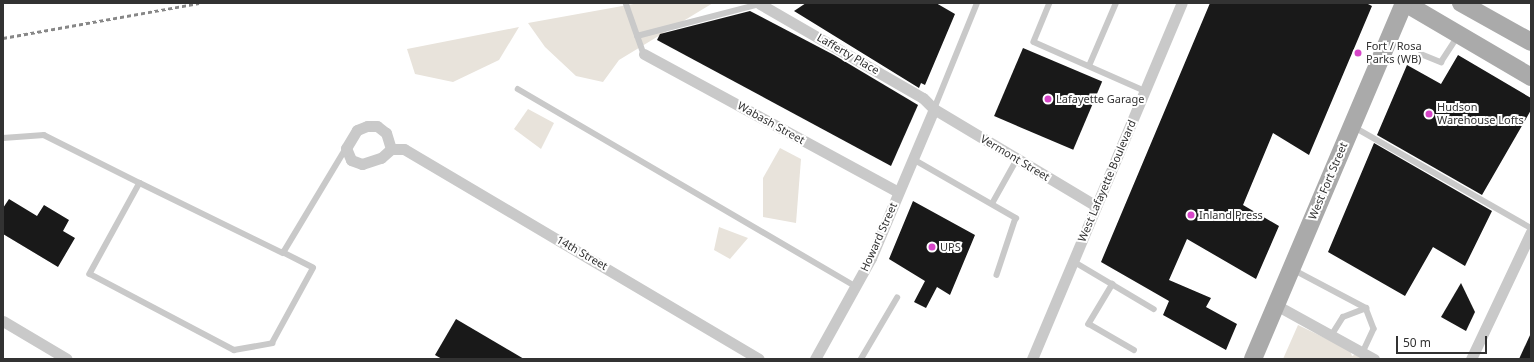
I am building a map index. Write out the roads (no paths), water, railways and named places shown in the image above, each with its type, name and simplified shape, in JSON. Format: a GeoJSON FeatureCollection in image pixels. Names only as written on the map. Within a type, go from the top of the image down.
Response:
{"type":"FeatureCollection","features":[{"type":"Feature","properties":{"kind":"main road"},"geometry":{"type":"LineString","coordinates":[[1404,3],[1531,77]]}},
{"type":"Feature","properties":{"kind":"main road","name":"West Fort Street"},"geometry":{"type":"LineString","coordinates":[[1253,359],[1404,3]]}},
{"type":"Feature","properties":{"kind":"main road"},"geometry":{"type":"LineString","coordinates":[[1461,3],[1531,42]]}},
{"type":"Feature","properties":{"kind":"main road"},"geometry":{"type":"LineString","coordinates":[[1487,51],[1501,24]]}},
{"type":"Feature","properties":{"kind":"street","name":"West Lafayette Boulevard"},"geometry":{"type":"LineString","coordinates":[[1032,359],[1182,3]]}},
{"type":"Feature","properties":{"kind":"street","name":"Lafferty Place"},"geometry":{"type":"LineString","coordinates":[[760,4],[923,98],[934,110]]}},
{"type":"Feature","properties":{"kind":"street","name":"Wabash Street"},"geometry":{"type":"LineString","coordinates":[[644,54],[898,192]]}},
{"type":"Feature","properties":{"kind":"street","name":"Howard Street"},"geometry":{"type":"LineString","coordinates":[[815,359],[856,287],[934,110]]}},
{"type":"Feature","properties":{"kind":"street","name":"Vermont Street"},"geometry":{"type":"LineString","coordinates":[[934,110],[1096,206]]}},
{"type":"Feature","properties":{"kind":"street"},"geometry":{"type":"LineString","coordinates":[[367,126],[377,126],[386,133],[391,149],[381,158],[362,164],[351,160],[346,148],[357,130],[367,126]]}},
{"type":"Feature","properties":{"kind":"street","name":"14th Street"},"geometry":{"type":"LineString","coordinates":[[391,149],[404,149],[759,359]]}},
{"type":"Feature","properties":{"kind":"street"},"geometry":{"type":"LineString","coordinates":[[1471,359],[1531,232]]}},
{"type":"Feature","properties":{"kind":"street"},"geometry":{"type":"LineString","coordinates":[[1276,305],[1374,359]]}},
{"type":"Feature","properties":{"kind":"street"},"geometry":{"type":"LineString","coordinates":[[3,321],[67,359]]}},
{"type":"Feature","properties":{"kind":"lane"},"geometry":{"type":"LineString","coordinates":[[626,3],[644,54]]}},
{"type":"Feature","properties":{"kind":"lane"},"geometry":{"type":"LineString","coordinates":[[934,110],[977,3]]}},
{"type":"Feature","properties":{"kind":"lane"},"geometry":{"type":"LineString","coordinates":[[1050,3],[1034,42],[1145,91]]}},
{"type":"Feature","properties":{"kind":"lane"},"geometry":{"type":"LineString","coordinates":[[1089,66],[1116,3]]}},
{"type":"Feature","properties":{"kind":"lane"},"geometry":{"type":"LineString","coordinates":[[637,36],[760,4]]}},
{"type":"Feature","properties":{"kind":"lane"},"geometry":{"type":"LineString","coordinates":[[1421,54],[1441,62],[1458,35]]}},
{"type":"Feature","properties":{"kind":"lane"},"geometry":{"type":"LineString","coordinates":[[518,89],[856,287]]}},
{"type":"Feature","properties":{"kind":"lane"},"geometry":{"type":"LineString","coordinates":[[1352,126],[1531,228]]}},
{"type":"Feature","properties":{"kind":"lane"},"geometry":{"type":"LineString","coordinates":[[3,138],[44,135],[313,268],[272,343],[234,350],[90,274],[140,183]]}},
{"type":"Feature","properties":{"kind":"lane"},"geometry":{"type":"LineString","coordinates":[[283,253],[346,148]]}},
{"type":"Feature","properties":{"kind":"lane"},"geometry":{"type":"LineString","coordinates":[[912,159],[1011,212],[1017,221],[997,275]]}},
{"type":"Feature","properties":{"kind":"lane"},"geometry":{"type":"LineString","coordinates":[[993,202],[1017,159]]}},
{"type":"Feature","properties":{"kind":"lane"},"geometry":{"type":"LineString","coordinates":[[1073,261],[1154,309]]}},
{"type":"Feature","properties":{"kind":"lane"},"geometry":{"type":"LineString","coordinates":[[1291,269],[1366,308],[1374,329],[1363,353]]}},
{"type":"Feature","properties":{"kind":"lane"},"geometry":{"type":"LineString","coordinates":[[1112,284],[1089,324],[1134,350]]}},
{"type":"Feature","properties":{"kind":"lane"},"geometry":{"type":"LineString","coordinates":[[861,359],[897,298]]}},
{"type":"Feature","properties":{"kind":"lane"},"geometry":{"type":"LineString","coordinates":[[1331,336],[1343,317],[1366,308]]}},
{"type":"Feature","properties":{"kind":"railway"},"geometry":{"type":"LineString","coordinates":[[3,38],[199,3]]}},
{"type":"Feature","properties":{"kind":"place","name":"Fort / Rosa Parks (WB)"},"geometry":{"type":"Point","coordinates":[1358,53]}},
{"type":"Feature","properties":{"kind":"place","name":"Lafayette Garage"},"geometry":{"type":"Point","coordinates":[1048,99]}},
{"type":"Feature","properties":{"kind":"place","name":"Hudson Warehouse Lofts"},"geometry":{"type":"Point","coordinates":[1429,114]}},
{"type":"Feature","properties":{"kind":"place","name":"Inland Press"},"geometry":{"type":"Point","coordinates":[1191,215]}},
{"type":"Feature","properties":{"kind":"place","name":"UPS"},"geometry":{"type":"Point","coordinates":[932,247]}}]}
